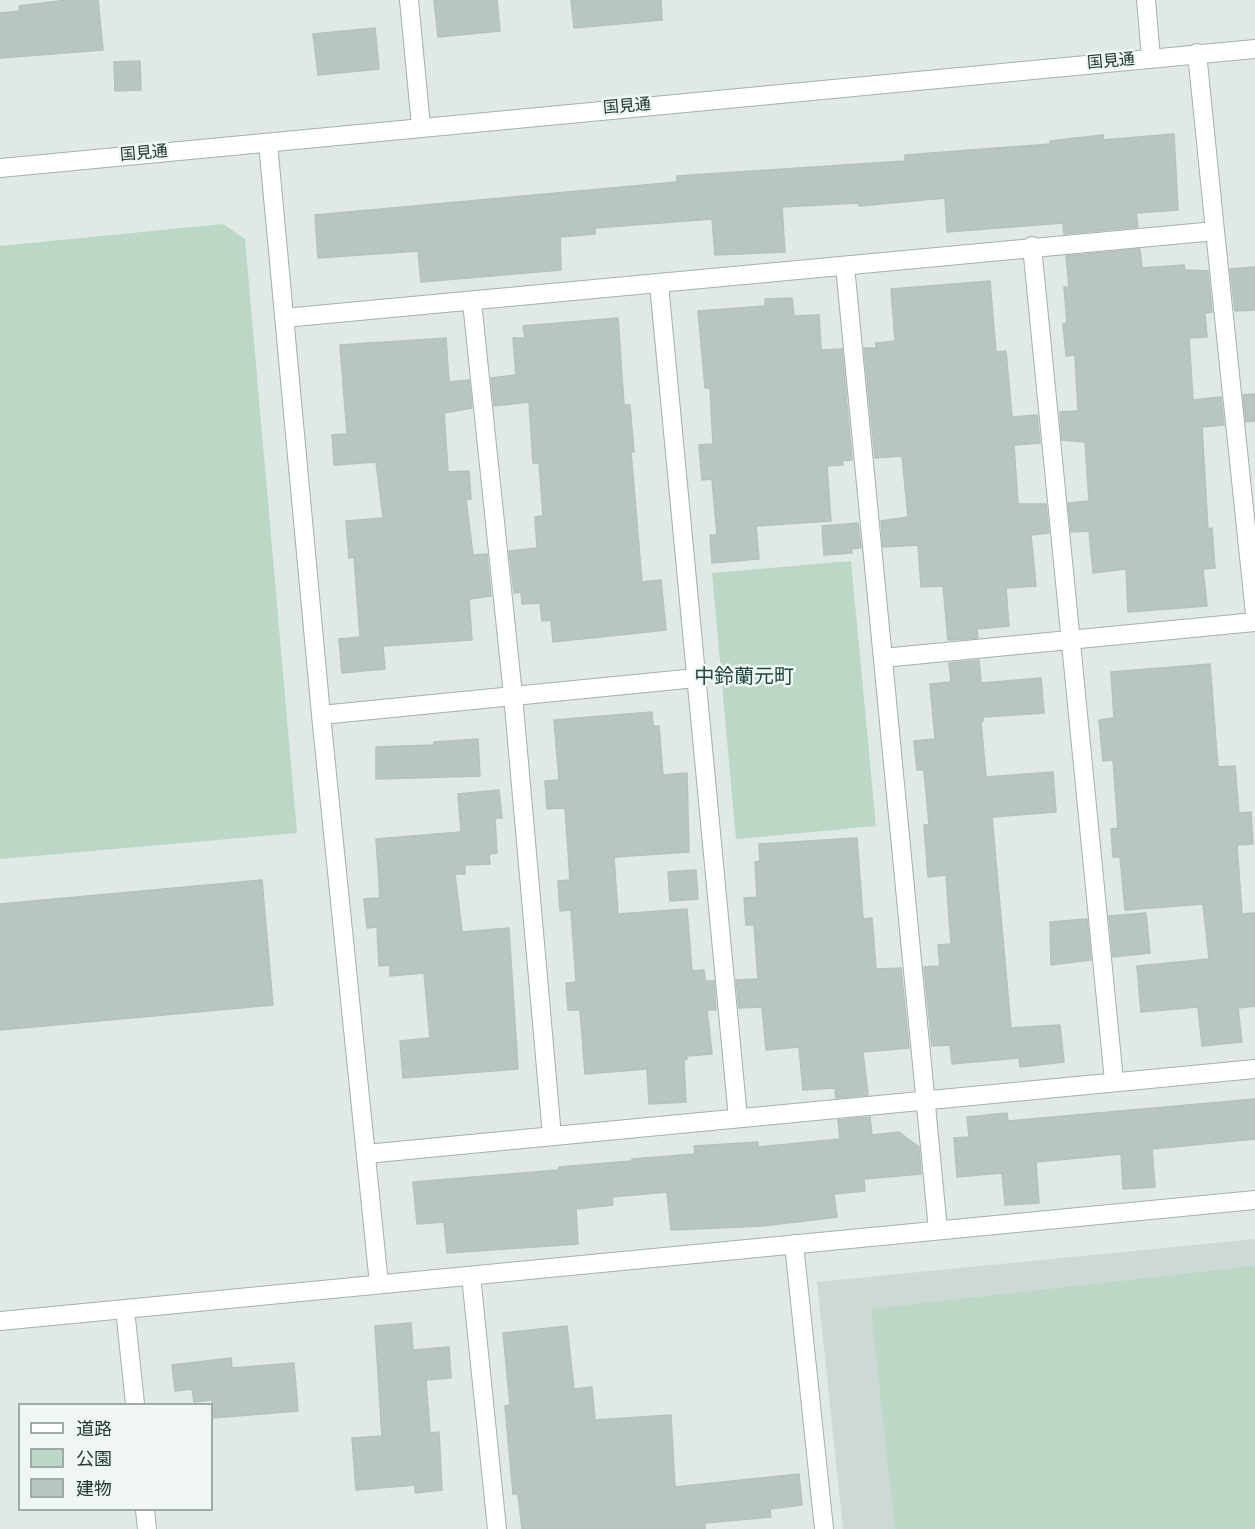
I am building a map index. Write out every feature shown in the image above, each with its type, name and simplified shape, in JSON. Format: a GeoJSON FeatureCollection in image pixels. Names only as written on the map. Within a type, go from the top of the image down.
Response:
{"type":"FeatureCollection","features":[{"type":"Feature","properties":{"kind":"street"},"geometry":{"type":"LineString","coordinates":[[409,0],[421,126]]}},
{"type":"Feature","properties":{"kind":"street"},"geometry":{"type":"LineString","coordinates":[[1146,0],[1151,58]]}},
{"type":"Feature","properties":{"kind":"street","name":"国見通"},"geometry":{"type":"LineString","coordinates":[[0,168],[421,126],[1255,49]]}},
{"type":"Feature","properties":{"kind":"street"},"geometry":{"type":"LineString","coordinates":[[1197,53],[1255,614]]}},
{"type":"Feature","properties":{"kind":"street"},"geometry":{"type":"LineString","coordinates":[[268,143],[321,715],[379,1284]]}},
{"type":"Feature","properties":{"kind":"street"},"geometry":{"type":"LineString","coordinates":[[284,318],[659,284],[1032,246],[1215,231]]}},
{"type":"Feature","properties":{"kind":"street"},"geometry":{"type":"LineString","coordinates":[[1032,246],[1114,1081]]}},
{"type":"Feature","properties":{"kind":"street"},"geometry":{"type":"LineString","coordinates":[[845,266],[938,1230]]}},
{"type":"Feature","properties":{"kind":"street"},"geometry":{"type":"LineString","coordinates":[[659,284],[738,1118]]}},
{"type":"Feature","properties":{"kind":"street"},"geometry":{"type":"LineString","coordinates":[[472,302],[513,695],[552,1136]]}},
{"type":"Feature","properties":{"kind":"street"},"geometry":{"type":"LineString","coordinates":[[883,658],[1255,622]]}},
{"type":"Feature","properties":{"kind":"street"},"geometry":{"type":"LineString","coordinates":[[321,715],[696,678]]}},
{"type":"Feature","properties":{"kind":"street"},"geometry":{"type":"LineString","coordinates":[[366,1154],[1255,1069]]}},
{"type":"Feature","properties":{"kind":"street"},"geometry":{"type":"LineString","coordinates":[[0,1321],[1255,1200]]}},
{"type":"Feature","properties":{"kind":"street"},"geometry":{"type":"LineString","coordinates":[[794,1244],[824,1529]]}},
{"type":"Feature","properties":{"kind":"street"},"geometry":{"type":"LineString","coordinates":[[471,1276],[497,1529]]}},
{"type":"Feature","properties":{"kind":"street"},"geometry":{"type":"LineString","coordinates":[[125,1309],[135,1403]]}},
{"type":"Feature","properties":{"kind":"street"},"geometry":{"type":"LineString","coordinates":[[145,1511],[147,1529]]}},
{"type":"Feature","properties":{"kind":"shaded area"},"geometry":{"type":"Polygon","coordinates":[[[1255,1239],[1255,1529],[843,1529],[817,1282],[1255,1239]]]}},
{"type":"Feature","properties":{"kind":"green space"},"geometry":{"type":"Polygon","coordinates":[[[223,224],[245,239],[297,833],[0,859],[0,246],[223,224]]]}},
{"type":"Feature","properties":{"kind":"green space"},"geometry":{"type":"Polygon","coordinates":[[[851,561],[876,826],[736,839],[712,573],[851,561]]]}},
{"type":"Feature","properties":{"kind":"green space"},"geometry":{"type":"Polygon","coordinates":[[[1255,1266],[1255,1529],[895,1529],[871,1309],[1255,1266]]]}},
{"type":"Feature","properties":{"kind":"building"},"geometry":{"type":"Polygon","coordinates":[[[67,0],[98,0],[103,50],[0,58],[0,13],[20,11],[19,6],[67,0]]]}},
{"type":"Feature","properties":{"kind":"building"},"geometry":{"type":"Polygon","coordinates":[[[434,0],[497,0],[500,31],[438,37],[434,0]]]}},
{"type":"Feature","properties":{"kind":"building"},"geometry":{"type":"Polygon","coordinates":[[[571,0],[661,0],[662,20],[574,28],[571,0]]]}},
{"type":"Feature","properties":{"kind":"building"},"geometry":{"type":"Polygon","coordinates":[[[375,28],[379,69],[318,75],[313,34],[375,28]]]}},
{"type":"Feature","properties":{"kind":"building"},"geometry":{"type":"Polygon","coordinates":[[[140,61],[141,90],[115,91],[114,62],[140,61]]]}},
{"type":"Feature","properties":{"kind":"building"},"geometry":{"type":"Polygon","coordinates":[[[1174,134],[1178,210],[1136,213],[1138,227],[1064,234],[1063,223],[947,232],[945,198],[859,206],[859,203],[782,207],[785,252],[715,255],[712,219],[595,228],[595,234],[560,237],[561,270],[421,282],[418,251],[318,258],[315,215],[677,182],[677,176],[905,161],[905,155],[1050,144],[1050,141],[1103,135],[1103,140],[1174,134]]]}},
{"type":"Feature","properties":{"kind":"building"},"geometry":{"type":"Polygon","coordinates":[[[1140,249],[1142,268],[1184,265],[1185,270],[1208,271],[1212,312],[1205,313],[1207,337],[1189,338],[1193,400],[1221,397],[1224,425],[1202,427],[1208,529],[1212,528],[1215,568],[1203,569],[1207,606],[1128,612],[1126,569],[1093,573],[1089,531],[1071,532],[1068,503],[1089,501],[1085,442],[1062,440],[1060,412],[1078,411],[1075,355],[1066,356],[1063,324],[1067,323],[1064,287],[1069,287],[1066,256],[1140,249]]]}},
{"type":"Feature","properties":{"kind":"building"},"geometry":{"type":"Polygon","coordinates":[[[1255,267],[1255,310],[1235,311],[1230,269],[1255,267]]]}},
{"type":"Feature","properties":{"kind":"building"},"geometry":{"type":"Polygon","coordinates":[[[990,281],[996,352],[1006,351],[1012,417],[1037,415],[1040,443],[1014,445],[1018,504],[1046,504],[1049,533],[1031,535],[1036,586],[1006,588],[1009,626],[977,629],[978,638],[948,640],[943,586],[921,587],[918,545],[883,547],[881,521],[908,517],[902,456],[875,458],[864,348],[876,348],[876,343],[895,341],[891,289],[990,281]]]}},
{"type":"Feature","properties":{"kind":"building"},"geometry":{"type":"Polygon","coordinates":[[[792,298],[794,316],[819,315],[821,350],[842,349],[852,460],[842,461],[843,465],[827,466],[831,521],[756,526],[759,559],[712,563],[710,535],[717,535],[712,479],[702,480],[699,445],[713,444],[710,388],[705,388],[698,311],[765,306],[765,299],[792,298]]]}},
{"type":"Feature","properties":{"kind":"building"},"geometry":{"type":"Polygon","coordinates":[[[618,318],[624,405],[630,405],[634,452],[631,452],[642,582],[661,580],[666,630],[553,642],[551,620],[542,621],[540,603],[522,604],[521,592],[514,593],[509,551],[537,548],[535,517],[543,516],[539,463],[533,463],[529,402],[494,406],[491,378],[516,375],[513,338],[525,338],[523,326],[618,318]]]}},
{"type":"Feature","properties":{"kind":"building"},"geometry":{"type":"Polygon","coordinates":[[[446,338],[449,382],[469,380],[472,408],[444,413],[448,472],[469,471],[471,499],[466,499],[473,555],[487,554],[491,596],[469,599],[472,640],[383,646],[385,669],[342,673],[339,639],[360,637],[354,557],[349,558],[346,521],[383,518],[376,462],[334,465],[332,435],[347,434],[340,345],[446,338]]]}},
{"type":"Feature","properties":{"kind":"building"},"geometry":{"type":"Polygon","coordinates":[[[1255,394],[1255,421],[1246,422],[1243,395],[1255,394]]]}},
{"type":"Feature","properties":{"kind":"building"},"geometry":{"type":"Polygon","coordinates":[[[858,523],[861,548],[851,549],[852,553],[824,555],[822,526],[858,523]]]}},
{"type":"Feature","properties":{"kind":"building"},"geometry":{"type":"Polygon","coordinates":[[[979,660],[981,683],[1041,678],[1044,713],[983,717],[981,722],[986,777],[1053,772],[1056,812],[992,817],[1011,1028],[1060,1025],[1064,1062],[1020,1067],[1019,1058],[952,1064],[950,1045],[932,1046],[924,967],[940,966],[938,945],[951,944],[946,875],[928,877],[924,825],[929,825],[924,770],[917,770],[914,741],[935,739],[930,684],[951,682],[949,663],[979,660]]]}},
{"type":"Feature","properties":{"kind":"building"},"geometry":{"type":"Polygon","coordinates":[[[1210,664],[1218,767],[1235,766],[1239,813],[1251,812],[1253,844],[1237,845],[1242,914],[1255,913],[1255,1006],[1238,1008],[1242,1042],[1202,1046],[1198,1007],[1141,1012],[1137,966],[1209,959],[1203,904],[1125,910],[1120,857],[1113,857],[1111,829],[1118,828],[1113,760],[1103,761],[1099,720],[1114,718],[1111,672],[1210,664]]]}},
{"type":"Feature","properties":{"kind":"building"},"geometry":{"type":"Polygon","coordinates":[[[652,712],[653,726],[659,726],[663,775],[687,773],[689,852],[614,857],[618,914],[687,909],[692,971],[704,970],[705,981],[714,981],[716,1010],[707,1010],[712,1054],[687,1056],[684,1060],[686,1102],[649,1104],[647,1069],[585,1074],[580,1010],[568,1010],[566,983],[576,982],[571,910],[560,911],[558,881],[570,880],[565,808],[547,809],[545,781],[559,780],[554,720],[652,712]]]}},
{"type":"Feature","properties":{"kind":"building"},"geometry":{"type":"Polygon","coordinates":[[[478,739],[480,776],[376,779],[376,747],[434,745],[434,742],[478,739]]]}},
{"type":"Feature","properties":{"kind":"building"},"geometry":{"type":"Polygon","coordinates":[[[499,790],[502,818],[495,818],[497,853],[489,854],[490,864],[465,865],[465,874],[455,874],[462,932],[509,928],[518,1069],[403,1078],[400,1041],[430,1038],[424,973],[390,976],[390,965],[379,966],[377,927],[367,928],[364,899],[380,898],[376,839],[461,832],[458,794],[499,790]]]}},
{"type":"Feature","properties":{"kind":"building"},"geometry":{"type":"Polygon","coordinates":[[[857,838],[863,919],[872,918],[876,969],[901,968],[909,1048],[863,1052],[868,1095],[836,1098],[835,1088],[803,1090],[799,1047],[766,1050],[762,1007],[739,1008],[736,980],[758,979],[754,925],[746,925],[744,898],[757,897],[755,862],[760,861],[759,844],[857,838]]]}},
{"type":"Feature","properties":{"kind":"building"},"geometry":{"type":"Polygon","coordinates":[[[696,870],[698,899],[670,901],[668,872],[696,870]]]}},
{"type":"Feature","properties":{"kind":"building"},"geometry":{"type":"Polygon","coordinates":[[[262,880],[273,1005],[0,1030],[0,904],[262,880]]]}},
{"type":"Feature","properties":{"kind":"building"},"geometry":{"type":"Polygon","coordinates":[[[1146,913],[1150,953],[1113,957],[1109,916],[1146,913]]]}},
{"type":"Feature","properties":{"kind":"building"},"geometry":{"type":"Polygon","coordinates":[[[1087,919],[1091,960],[1051,965],[1050,922],[1087,919]]]}},
{"type":"Feature","properties":{"kind":"building"},"geometry":{"type":"Polygon","coordinates":[[[1255,1099],[1255,1139],[1152,1149],[1155,1187],[1123,1189],[1121,1154],[1036,1162],[1039,1203],[1005,1205],[1002,1173],[957,1177],[954,1138],[969,1137],[967,1117],[1007,1113],[1008,1121],[1255,1099]]]}},
{"type":"Feature","properties":{"kind":"building"},"geometry":{"type":"Polygon","coordinates":[[[870,1117],[872,1135],[899,1132],[919,1147],[921,1174],[864,1179],[865,1191],[834,1194],[837,1217],[763,1226],[671,1230],[667,1192],[612,1197],[613,1205],[576,1209],[578,1244],[447,1253],[444,1222],[417,1224],[413,1182],[559,1170],[559,1167],[695,1154],[694,1146],[758,1142],[758,1147],[840,1139],[838,1120],[870,1117]]]}},
{"type":"Feature","properties":{"kind":"building"},"geometry":{"type":"Polygon","coordinates":[[[411,1323],[413,1350],[449,1347],[451,1378],[426,1380],[430,1433],[439,1432],[442,1490],[415,1493],[415,1485],[356,1490],[352,1438],[382,1436],[375,1326],[411,1323]]]}},
{"type":"Feature","properties":{"kind":"building"},"geometry":{"type":"Polygon","coordinates":[[[567,1326],[574,1389],[592,1387],[595,1420],[671,1415],[675,1487],[799,1474],[802,1505],[770,1509],[771,1517],[705,1523],[705,1529],[522,1529],[518,1494],[513,1494],[505,1406],[510,1405],[503,1333],[567,1326]]]}},
{"type":"Feature","properties":{"kind":"building"},"geometry":{"type":"Polygon","coordinates":[[[231,1358],[232,1368],[294,1363],[298,1411],[213,1418],[212,1400],[194,1402],[192,1389],[175,1391],[172,1365],[231,1358]]]}},
{"type":"Feature","properties":{"kind":"district","name":"中鈴蘭元町"},"geometry":{"type":"Point","coordinates":[744,678]}}]}
